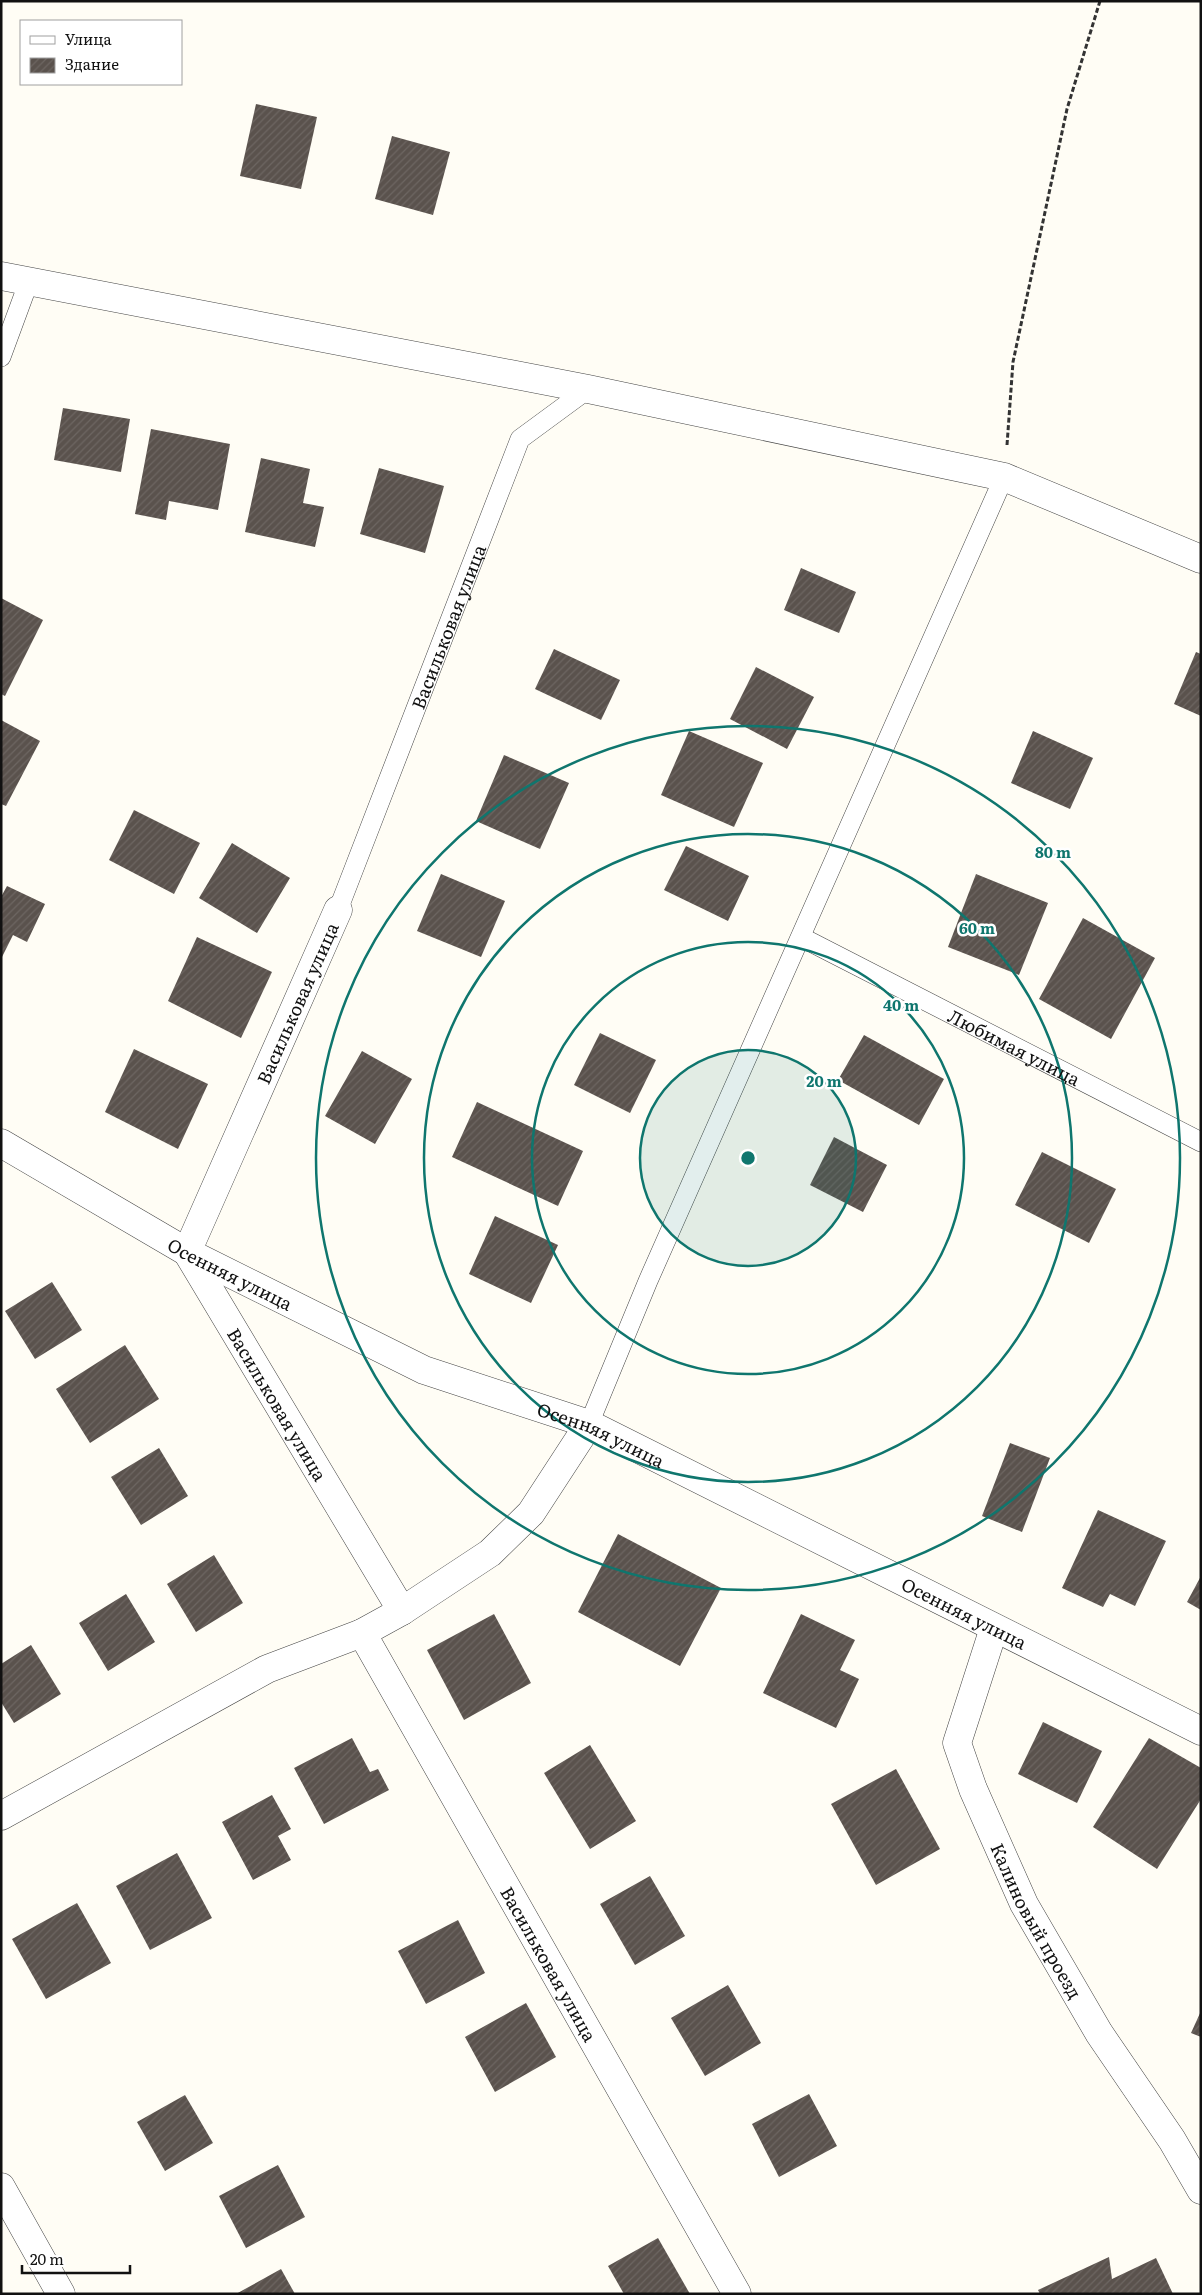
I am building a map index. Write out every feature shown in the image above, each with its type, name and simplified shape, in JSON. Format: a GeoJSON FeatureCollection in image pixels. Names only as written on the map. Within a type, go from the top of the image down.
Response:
{"type":"FeatureCollection","features":[{"type":"Feature","properties":{"kind":"street"},"geometry":{"type":"LineString","coordinates":[[1,276],[588,388],[1004,477],[1201,559]]}},
{"type":"Feature","properties":{"kind":"street","name":"Васильковая улица"},"geometry":{"type":"LineString","coordinates":[[338,910],[187,1252],[402,1611]]}},
{"type":"Feature","properties":{"kind":"street","name":"Осенняя улица"},"geometry":{"type":"LineString","coordinates":[[1,1143],[187,1252],[424,1370],[589,1424],[1201,1731]]}},
{"type":"Feature","properties":{"kind":"street"},"geometry":{"type":"LineString","coordinates":[[1,1816],[267,1669],[362,1633],[402,1611],[490,1553],[531,1513],[589,1424]]}},
{"type":"Feature","properties":{"kind":"street","name":"Калиновый проезд"},"geometry":{"type":"LineString","coordinates":[[994,1628],[957,1743],[973,1789],[1024,1904],[1099,2033],[1172,2140],[1201,2190]]}},
{"type":"Feature","properties":{"kind":"street","name":"Васильковая улица"},"geometry":{"type":"LineString","coordinates":[[362,1633],[737,2294]]}},
{"type":"Feature","properties":{"kind":"street"},"geometry":{"type":"LineString","coordinates":[[1,2187],[61,2294]]}},
{"type":"Feature","properties":{"kind":"lane"},"geometry":{"type":"LineString","coordinates":[[1,358],[29,281]]}},
{"type":"Feature","properties":{"kind":"lane","name":"Васильковая улица"},"geometry":{"type":"LineString","coordinates":[[338,910],[520,439],[588,388]]}},
{"type":"Feature","properties":{"kind":"lane"},"geometry":{"type":"LineString","coordinates":[[589,1424],[648,1281],[1004,477]]}},
{"type":"Feature","properties":{"kind":"lane","name":"Любимая улица"},"geometry":{"type":"LineString","coordinates":[[801,937],[1201,1142]]}},
{"type":"Feature","properties":{"kind":"path"},"geometry":{"type":"LineString","coordinates":[[1004,477],[1014,362],[1067,110],[1100,1]]}},
{"type":"Feature","properties":{"kind":"building"},"geometry":{"type":"Polygon","coordinates":[[[256,104],[317,117],[301,189],[240,176],[256,104]]]}},
{"type":"Feature","properties":{"kind":"building"},"geometry":{"type":"Polygon","coordinates":[[[392,136],[450,152],[433,215],[375,199],[392,136]]]}},
{"type":"Feature","properties":{"kind":"building"},"geometry":{"type":"Polygon","coordinates":[[[63,408],[130,419],[121,472],[54,460],[63,408]]]}},
{"type":"Feature","properties":{"kind":"building"},"geometry":{"type":"Polygon","coordinates":[[[151,429],[230,444],[218,510],[169,501],[166,520],[135,514],[151,429]]]}},
{"type":"Feature","properties":{"kind":"building"},"geometry":{"type":"Polygon","coordinates":[[[261,458],[310,469],[303,503],[324,507],[315,547],[245,532],[261,458]]]}},
{"type":"Feature","properties":{"kind":"building"},"geometry":{"type":"Polygon","coordinates":[[[379,468],[444,486],[425,553],[360,534],[379,468]]]}},
{"type":"Feature","properties":{"kind":"building"},"geometry":{"type":"Polygon","coordinates":[[[801,568],[856,592],[839,633],[784,610],[801,568]]]}},
{"type":"Feature","properties":{"kind":"building"},"geometry":{"type":"Polygon","coordinates":[[[1,598],[43,620],[5,696],[1,694],[1,598]]]}},
{"type":"Feature","properties":{"kind":"building"},"geometry":{"type":"Polygon","coordinates":[[[554,649],[620,680],[601,720],[535,689],[554,649]]]}},
{"type":"Feature","properties":{"kind":"building"},"geometry":{"type":"Polygon","coordinates":[[[1196,652],[1201,654],[1201,716],[1174,704],[1196,652]]]}},
{"type":"Feature","properties":{"kind":"building"},"geometry":{"type":"Polygon","coordinates":[[[756,667],[814,697],[787,749],[730,719],[756,667]]]}},
{"type":"Feature","properties":{"kind":"building"},"geometry":{"type":"Polygon","coordinates":[[[1,720],[40,741],[6,806],[1,804],[1,720]]]}},
{"type":"Feature","properties":{"kind":"building"},"geometry":{"type":"Polygon","coordinates":[[[689,731],[763,763],[734,827],[661,795],[689,731]]]}},
{"type":"Feature","properties":{"kind":"building"},"geometry":{"type":"Polygon","coordinates":[[[1033,731],[1093,758],[1070,809],[1011,783],[1033,731]]]}},
{"type":"Feature","properties":{"kind":"building"},"geometry":{"type":"Polygon","coordinates":[[[504,755],[569,783],[540,849],[476,821],[504,755]]]}},
{"type":"Feature","properties":{"kind":"building"},"geometry":{"type":"Polygon","coordinates":[[[134,810],[200,843],[174,894],[109,860],[134,810]]]}},
{"type":"Feature","properties":{"kind":"building"},"geometry":{"type":"Polygon","coordinates":[[[232,843],[290,878],[257,933],[199,898],[232,843]]]}},
{"type":"Feature","properties":{"kind":"building"},"geometry":{"type":"Polygon","coordinates":[[[686,846],[749,876],[728,921],[664,890],[686,846]]]}},
{"type":"Feature","properties":{"kind":"building"},"geometry":{"type":"Polygon","coordinates":[[[441,874],[505,901],[481,957],[417,931],[441,874]]]}},
{"type":"Feature","properties":{"kind":"building"},"geometry":{"type":"Polygon","coordinates":[[[976,874],[1048,903],[1019,975],[948,947],[976,874]]]}},
{"type":"Feature","properties":{"kind":"building"},"geometry":{"type":"Polygon","coordinates":[[[7,886],[45,904],[27,942],[13,935],[1,959],[1,897],[7,886]]]}},
{"type":"Feature","properties":{"kind":"building"},"geometry":{"type":"Polygon","coordinates":[[[1083,918],[1155,958],[1111,1039],[1039,999],[1083,918]]]}},
{"type":"Feature","properties":{"kind":"building"},"geometry":{"type":"Polygon","coordinates":[[[197,937],[272,972],[241,1038],[168,1001],[197,937]]]}},
{"type":"Feature","properties":{"kind":"building"},"geometry":{"type":"Polygon","coordinates":[[[600,1033],[656,1060],[630,1113],[574,1085],[600,1033]]]}},
{"type":"Feature","properties":{"kind":"building"},"geometry":{"type":"Polygon","coordinates":[[[864,1035],[944,1079],[919,1125],[838,1080],[864,1035]]]}},
{"type":"Feature","properties":{"kind":"building"},"geometry":{"type":"Polygon","coordinates":[[[134,1049],[208,1084],[178,1149],[105,1112],[134,1049]]]}},
{"type":"Feature","properties":{"kind":"building"},"geometry":{"type":"Polygon","coordinates":[[[362,1051],[412,1079],[375,1144],[325,1116],[362,1051]]]}},
{"type":"Feature","properties":{"kind":"building"},"geometry":{"type":"Polygon","coordinates":[[[477,1102],[583,1151],[558,1206],[452,1157],[477,1102]]]}},
{"type":"Feature","properties":{"kind":"building"},"geometry":{"type":"Polygon","coordinates":[[[834,1137],[887,1165],[863,1212],[810,1185],[834,1137]]]}},
{"type":"Feature","properties":{"kind":"building"},"geometry":{"type":"Polygon","coordinates":[[[1042,1152],[1116,1189],[1089,1243],[1015,1205],[1042,1152]]]}},
{"type":"Feature","properties":{"kind":"building"},"geometry":{"type":"Polygon","coordinates":[[[495,1216],[558,1245],[531,1303],[469,1274],[495,1216]]]}},
{"type":"Feature","properties":{"kind":"building"},"geometry":{"type":"Polygon","coordinates":[[[52,1282],[82,1330],[35,1359],[5,1311],[52,1282]]]}},
{"type":"Feature","properties":{"kind":"building"},"geometry":{"type":"Polygon","coordinates":[[[125,1345],[159,1399],[90,1443],[56,1389],[125,1345]]]}},
{"type":"Feature","properties":{"kind":"building"},"geometry":{"type":"Polygon","coordinates":[[[1010,1443],[1050,1458],[1022,1532],[982,1516],[1010,1443]]]}},
{"type":"Feature","properties":{"kind":"building"},"geometry":{"type":"Polygon","coordinates":[[[159,1448],[188,1496],[141,1525],[111,1477],[159,1448]]]}},
{"type":"Feature","properties":{"kind":"building"},"geometry":{"type":"Polygon","coordinates":[[[1098,1510],[1166,1541],[1135,1606],[1110,1594],[1103,1607],[1062,1588],[1098,1510]]]}},
{"type":"Feature","properties":{"kind":"building"},"geometry":{"type":"Polygon","coordinates":[[[618,1534],[721,1588],[680,1666],[578,1612],[618,1534]]]}},
{"type":"Feature","properties":{"kind":"building"},"geometry":{"type":"Polygon","coordinates":[[[214,1555],[243,1603],[196,1632],[167,1584],[214,1555]]]}},
{"type":"Feature","properties":{"kind":"building"},"geometry":{"type":"Polygon","coordinates":[[[1201,1576],[1201,1610],[1187,1602],[1201,1576]]]}},
{"type":"Feature","properties":{"kind":"building"},"geometry":{"type":"Polygon","coordinates":[[[126,1594],[155,1642],[108,1671],[79,1623],[126,1594]]]}},
{"type":"Feature","properties":{"kind":"building"},"geometry":{"type":"Polygon","coordinates":[[[494,1614],[531,1683],[464,1720],[427,1650],[494,1614]]]}},
{"type":"Feature","properties":{"kind":"building"},"geometry":{"type":"Polygon","coordinates":[[[801,1614],[855,1640],[840,1670],[859,1679],[836,1728],[763,1693],[801,1614]]]}},
{"type":"Feature","properties":{"kind":"building"},"geometry":{"type":"Polygon","coordinates":[[[31,1645],[61,1694],[14,1723],[1,1702],[1,1664],[31,1645]]]}},
{"type":"Feature","properties":{"kind":"building"},"geometry":{"type":"Polygon","coordinates":[[[1043,1722],[1102,1751],[1077,1803],[1018,1774],[1043,1722]]]}},
{"type":"Feature","properties":{"kind":"building"},"geometry":{"type":"Polygon","coordinates":[[[352,1738],[370,1772],[378,1769],[389,1790],[324,1824],[294,1768],[352,1738]]]}},
{"type":"Feature","properties":{"kind":"building"},"geometry":{"type":"Polygon","coordinates":[[[1149,1738],[1201,1768],[1201,1799],[1157,1869],[1093,1827],[1149,1738]]]}},
{"type":"Feature","properties":{"kind":"building"},"geometry":{"type":"Polygon","coordinates":[[[590,1745],[636,1821],[590,1849],[544,1773],[590,1745]]]}},
{"type":"Feature","properties":{"kind":"building"},"geometry":{"type":"Polygon","coordinates":[[[896,1769],[940,1849],[876,1885],[831,1804],[896,1769]]]}},
{"type":"Feature","properties":{"kind":"building"},"geometry":{"type":"Polygon","coordinates":[[[272,1795],[291,1829],[278,1836],[291,1860],[253,1880],[222,1822],[272,1795]]]}},
{"type":"Feature","properties":{"kind":"building"},"geometry":{"type":"Polygon","coordinates":[[[177,1853],[212,1918],[150,1950],[116,1886],[177,1853]]]}},
{"type":"Feature","properties":{"kind":"building"},"geometry":{"type":"Polygon","coordinates":[[[650,1876],[685,1936],[635,1965],[600,1904],[650,1876]]]}},
{"type":"Feature","properties":{"kind":"building"},"geometry":{"type":"Polygon","coordinates":[[[77,1903],[111,1963],[46,1999],[12,1939],[77,1903]]]}},
{"type":"Feature","properties":{"kind":"building"},"geometry":{"type":"Polygon","coordinates":[[[458,1920],[485,1973],[426,2004],[398,1951],[458,1920]]]}},
{"type":"Feature","properties":{"kind":"building"},"geometry":{"type":"Polygon","coordinates":[[[728,1985],[761,2043],[705,2076],[671,2018],[728,1985]]]}},
{"type":"Feature","properties":{"kind":"building"},"geometry":{"type":"Polygon","coordinates":[[[526,2003],[556,2057],[495,2092],[465,2037],[526,2003]]]}},
{"type":"Feature","properties":{"kind":"building"},"geometry":{"type":"Polygon","coordinates":[[[1201,2011],[1201,2037],[1191,2033],[1201,2011]]]}},
{"type":"Feature","properties":{"kind":"building"},"geometry":{"type":"Polygon","coordinates":[[[809,2094],[837,2146],[779,2177],[752,2124],[809,2094]]]}},
{"type":"Feature","properties":{"kind":"building"},"geometry":{"type":"Polygon","coordinates":[[[185,2095],[213,2143],[165,2171],[137,2122],[185,2095]]]}},
{"type":"Feature","properties":{"kind":"building"},"geometry":{"type":"Polygon","coordinates":[[[278,2165],[305,2217],[246,2248],[219,2196],[278,2165]]]}},
{"type":"Feature","properties":{"kind":"building"},"geometry":{"type":"Polygon","coordinates":[[[658,2238],[690,2294],[624,2294],[608,2266],[658,2238]]]}},
{"type":"Feature","properties":{"kind":"building"},"geometry":{"type":"Polygon","coordinates":[[[1109,2257],[1112,2279],[1156,2258],[1173,2294],[1040,2294],[1038,2290],[1109,2257]]]}},
{"type":"Feature","properties":{"kind":"building"},"geometry":{"type":"Polygon","coordinates":[[[281,2269],[295,2294],[236,2294],[281,2269]]]}}]}
